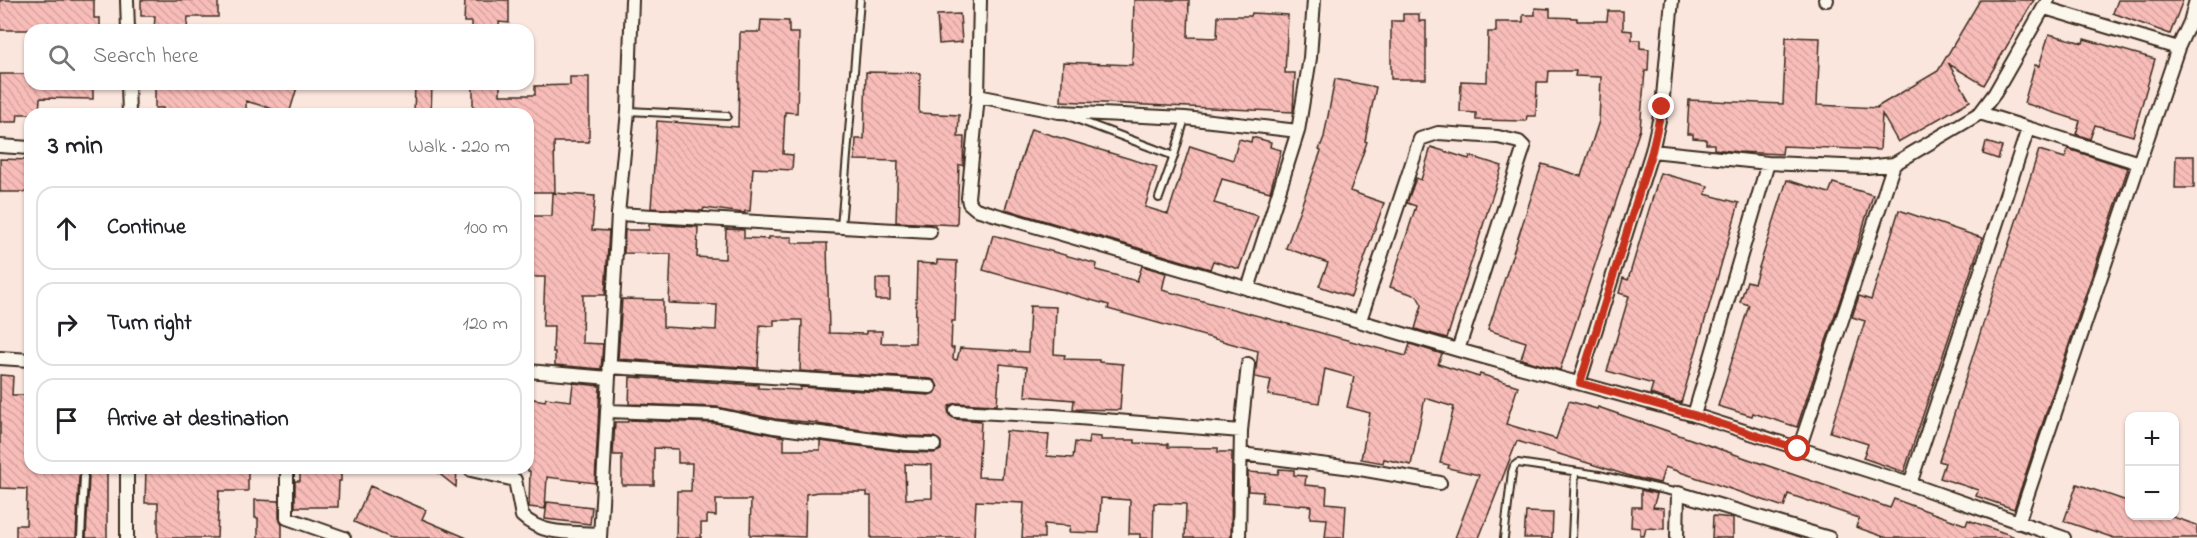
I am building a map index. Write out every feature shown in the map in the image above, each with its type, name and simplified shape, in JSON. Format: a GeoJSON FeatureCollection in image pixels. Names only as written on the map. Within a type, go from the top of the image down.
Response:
{"type":"FeatureCollection","features":[{"type":"Feature","properties":{"kind":"street"},"geometry":{"type":"LineString","coordinates":[[127,0],[128,24]]}},
{"type":"Feature","properties":{"kind":"street"},"geometry":{"type":"LineString","coordinates":[[489,474],[515,480],[522,516],[537,527],[549,531],[599,536],[618,214],[628,111],[632,0]]}},
{"type":"Feature","properties":{"kind":"street"},"geometry":{"type":"LineString","coordinates":[[980,0],[978,96],[969,198],[969,204],[976,209],[1458,350],[1694,415],[1910,484],[2064,538]]}},
{"type":"Feature","properties":{"kind":"street"},"geometry":{"type":"LineString","coordinates":[[1248,289],[1298,131],[1310,58],[1314,0]]}},
{"type":"Feature","properties":{"kind":"street"},"geometry":{"type":"LineString","coordinates":[[1580,383],[1652,151],[1662,107],[1672,0]]}},
{"type":"Feature","properties":{"kind":"street"},"geometry":{"type":"LineString","coordinates":[[2018,523],[2178,48],[2194,22],[2196,0]]}},
{"type":"Feature","properties":{"kind":"street"},"geometry":{"type":"LineString","coordinates":[[1652,151],[1768,163],[1867,167],[1894,164],[1980,113],[1995,93],[2047,4],[2178,48]]}},
{"type":"Feature","properties":{"kind":"street"},"geometry":{"type":"LineString","coordinates":[[128,90],[129,108]]}},
{"type":"Feature","properties":{"kind":"street"},"geometry":{"type":"LineString","coordinates":[[978,96],[1059,112],[1185,118],[1298,131]]}},
{"type":"Feature","properties":{"kind":"street"},"geometry":{"type":"LineString","coordinates":[[1980,113],[2139,163]]}},
{"type":"Feature","properties":{"kind":"street"},"geometry":{"type":"LineString","coordinates":[[1910,484],[2028,129]]}},
{"type":"Feature","properties":{"kind":"street"},"geometry":{"type":"LineString","coordinates":[[1360,320],[1420,139],[1438,133],[1498,137],[1519,142],[1524,147],[1458,350]]}},
{"type":"Feature","properties":{"kind":"street"},"geometry":{"type":"LineString","coordinates":[[0,146],[24,148]]}},
{"type":"Feature","properties":{"kind":"street"},"geometry":{"type":"LineString","coordinates":[[1694,415],[1768,163]]}},
{"type":"Feature","properties":{"kind":"street"},"geometry":{"type":"LineString","coordinates":[[1798,449],[1894,164]]}},
{"type":"Feature","properties":{"kind":"street"},"geometry":{"type":"LineString","coordinates":[[618,214],[930,232]]}},
{"type":"Feature","properties":{"kind":"street"},"geometry":{"type":"LineString","coordinates":[[0,358],[24,360]]}},
{"type":"Feature","properties":{"kind":"street"},"geometry":{"type":"LineString","coordinates":[[1239,538],[1241,431],[1248,364]]}},
{"type":"Feature","properties":{"kind":"street"},"geometry":{"type":"LineString","coordinates":[[534,371],[930,387]]}},
{"type":"Feature","properties":{"kind":"street"},"geometry":{"type":"LineString","coordinates":[[608,411],[716,415],[785,428],[906,444],[934,445]]}},
{"type":"Feature","properties":{"kind":"street"},"geometry":{"type":"LineString","coordinates":[[956,411],[1054,416],[1241,431]]}},
{"type":"Feature","properties":{"kind":"street"},"geometry":{"type":"LineString","coordinates":[[1241,454],[1360,469],[1440,483]]}},
{"type":"Feature","properties":{"kind":"street"},"geometry":{"type":"LineString","coordinates":[[127,474],[127,538]]}},
{"type":"Feature","properties":{"kind":"street"},"geometry":{"type":"LineString","coordinates":[[287,474],[286,518],[344,538]]}},
{"type":"Feature","properties":{"kind":"street"},"geometry":{"type":"LineString","coordinates":[[1677,538],[1678,493],[1829,538]]}},
{"type":"Feature","properties":{"kind":"lane"},"geometry":{"type":"LineString","coordinates":[[841,227],[860,0]]}},
{"type":"Feature","properties":{"kind":"lane"},"geometry":{"type":"LineString","coordinates":[[628,111],[727,116]]}},
{"type":"Feature","properties":{"kind":"lane"},"geometry":{"type":"LineString","coordinates":[[1059,112],[1174,156]]}},
{"type":"Feature","properties":{"kind":"lane"},"geometry":{"type":"LineString","coordinates":[[1159,198],[1185,118]]}},
{"type":"Feature","properties":{"kind":"lane"},"geometry":{"type":"LineString","coordinates":[[1504,538],[1514,466],[1518,463],[1599,475],[1678,493]]}},
{"type":"Feature","properties":{"kind":"lane"},"geometry":{"type":"LineString","coordinates":[[1572,538],[1575,472]]}},
{"type":"Feature","properties":{"kind":"lane"},"geometry":{"type":"LineString","coordinates":[[81,538],[84,477]]}},
{"type":"Feature","properties":{"kind":"building"},"geometry":{"type":"Polygon","coordinates":[[[0,0],[94,0],[94,18],[100,18],[100,24],[24,24],[24,30],[0,30],[0,0]]]}},
{"type":"Feature","properties":{"kind":"building"},"geometry":{"type":"Polygon","coordinates":[[[141,0],[218,0],[218,17],[188,17],[187,24],[154,24],[155,16],[141,16],[141,0]]]}},
{"type":"Feature","properties":{"kind":"building"},"geometry":{"type":"Polygon","coordinates":[[[465,0],[509,0],[509,23],[472,24],[472,22],[464,22],[465,0]]]}},
{"type":"Feature","properties":{"kind":"building"},"geometry":{"type":"Polygon","coordinates":[[[1134,0],[1189,0],[1188,37],[1217,38],[1218,16],[1251,16],[1252,13],[1288,15],[1285,73],[1295,73],[1293,112],[1061,101],[1063,62],[1132,65],[1134,0]]]}},
{"type":"Feature","properties":{"kind":"building"},"geometry":{"type":"Polygon","coordinates":[[[1980,0],[2034,0],[1984,85],[1949,64],[1970,101],[1898,142],[1882,114],[1880,150],[1783,146],[1782,154],[1738,152],[1714,149],[1714,144],[1706,144],[1706,139],[1693,138],[1693,134],[1687,134],[1689,100],[1783,104],[1786,37],[1820,38],[1817,105],[1878,108],[1938,71],[1980,0]]]}},
{"type":"Feature","properties":{"kind":"building"},"geometry":{"type":"Polygon","coordinates":[[[2118,0],[2183,0],[2170,34],[2113,13],[2118,0]]]}},
{"type":"Feature","properties":{"kind":"building"},"geometry":{"type":"Polygon","coordinates":[[[1535,8],[1550,9],[1550,17],[1577,18],[1577,21],[1607,21],[1608,11],[1623,11],[1623,30],[1632,31],[1632,40],[1640,40],[1640,48],[1649,49],[1640,129],[1560,370],[1521,359],[1526,342],[1488,330],[1542,164],[1581,176],[1599,121],[1601,77],[1575,76],[1576,71],[1549,71],[1548,82],[1537,82],[1536,116],[1527,116],[1526,121],[1476,120],[1476,113],[1460,112],[1461,81],[1487,82],[1488,32],[1496,32],[1496,22],[1523,22],[1523,15],[1535,15],[1535,8]]]}},
{"type":"Feature","properties":{"kind":"building"},"geometry":{"type":"Polygon","coordinates":[[[960,14],[962,42],[939,44],[937,15],[960,14]]]}},
{"type":"Feature","properties":{"kind":"building"},"geometry":{"type":"Polygon","coordinates":[[[1403,14],[1419,14],[1419,21],[1426,21],[1426,79],[1391,79],[1391,21],[1403,21],[1403,14]]]}},
{"type":"Feature","properties":{"kind":"building"},"geometry":{"type":"Polygon","coordinates":[[[761,20],[789,21],[789,33],[799,33],[797,113],[785,112],[783,154],[793,155],[792,170],[753,168],[750,211],[745,211],[745,213],[704,208],[703,211],[651,208],[657,121],[738,127],[740,32],[760,32],[761,20]]]}},
{"type":"Feature","properties":{"kind":"building"},"geometry":{"type":"Polygon","coordinates":[[[2049,34],[2083,43],[2084,39],[2155,59],[2133,136],[2095,125],[2090,139],[2076,134],[2080,121],[2024,103],[2035,65],[2039,66],[2049,34]]]}},
{"type":"Feature","properties":{"kind":"building"},"geometry":{"type":"Polygon","coordinates":[[[866,72],[920,73],[919,113],[959,115],[958,137],[964,137],[963,165],[959,165],[957,225],[896,222],[898,161],[855,160],[856,139],[864,139],[866,72]]]}},
{"type":"Feature","properties":{"kind":"building"},"geometry":{"type":"Polygon","coordinates":[[[0,74],[24,74],[24,90],[93,90],[93,99],[40,98],[39,108],[24,108],[24,114],[18,114],[17,122],[0,122],[0,74]]]}},
{"type":"Feature","properties":{"kind":"building"},"geometry":{"type":"Polygon","coordinates":[[[570,77],[589,77],[589,142],[554,142],[555,192],[534,192],[534,108],[473,108],[473,90],[500,90],[500,95],[535,95],[535,86],[570,85],[570,77]]]}},
{"type":"Feature","properties":{"kind":"building"},"geometry":{"type":"Polygon","coordinates":[[[1335,79],[1376,87],[1365,141],[1367,142],[1350,191],[1384,203],[1351,297],[1319,286],[1328,263],[1286,248],[1321,151],[1319,150],[1324,137],[1335,79]]]}},
{"type":"Feature","properties":{"kind":"building"},"geometry":{"type":"Polygon","coordinates":[[[155,90],[296,90],[291,108],[269,108],[246,101],[246,108],[155,108],[155,90]]]}},
{"type":"Feature","properties":{"kind":"building"},"geometry":{"type":"Polygon","coordinates":[[[415,90],[432,90],[431,108],[414,108],[415,90]]]}},
{"type":"Feature","properties":{"kind":"building"},"geometry":{"type":"Polygon","coordinates":[[[1031,129],[1157,167],[1145,207],[1168,214],[1190,146],[1233,160],[1239,139],[1251,142],[1252,137],[1271,142],[1270,147],[1281,150],[1270,192],[1222,179],[1214,203],[1258,216],[1239,269],[1213,261],[1210,269],[1005,209],[1031,129]]]}},
{"type":"Feature","properties":{"kind":"building"},"geometry":{"type":"Polygon","coordinates":[[[1986,142],[2002,147],[1998,159],[1983,154],[1986,142]]]}},
{"type":"Feature","properties":{"kind":"building"},"geometry":{"type":"Polygon","coordinates":[[[1431,147],[1502,166],[1447,338],[1415,329],[1422,305],[1417,296],[1390,287],[1416,206],[1407,203],[1416,178],[1421,180],[1431,147]]]}},
{"type":"Feature","properties":{"kind":"building"},"geometry":{"type":"Polygon","coordinates":[[[2068,149],[2128,168],[2014,509],[1976,496],[1978,490],[1940,478],[1945,463],[1939,461],[2039,150],[2065,158],[2068,149]]]}},
{"type":"Feature","properties":{"kind":"building"},"geometry":{"type":"Polygon","coordinates":[[[2176,156],[2194,156],[2194,188],[2175,188],[2176,156]]]}},
{"type":"Feature","properties":{"kind":"building"},"geometry":{"type":"Polygon","coordinates":[[[0,159],[24,160],[24,192],[0,192],[0,159]]]}},
{"type":"Feature","properties":{"kind":"building"},"geometry":{"type":"Polygon","coordinates":[[[1660,173],[1708,186],[1705,194],[1739,203],[1681,403],[1650,394],[1653,384],[1607,371],[1629,296],[1619,293],[1623,278],[1628,280],[1660,173]]]}},
{"type":"Feature","properties":{"kind":"building"},"geometry":{"type":"Polygon","coordinates":[[[1787,180],[1829,193],[1833,183],[1873,195],[1797,427],[1753,413],[1752,416],[1718,406],[1749,305],[1740,302],[1747,281],[1754,283],[1787,180]]]}},
{"type":"Feature","properties":{"kind":"building"},"geometry":{"type":"Polygon","coordinates":[[[553,193],[595,196],[592,230],[609,231],[605,295],[583,295],[582,343],[603,344],[601,369],[555,365],[554,326],[543,326],[545,277],[534,277],[534,216],[552,216],[553,193]]]}},
{"type":"Feature","properties":{"kind":"building"},"geometry":{"type":"Polygon","coordinates":[[[1899,210],[1982,238],[1904,472],[1863,458],[1868,444],[1830,432],[1865,321],[1852,317],[1859,296],[1871,300],[1899,210]]]}},
{"type":"Feature","properties":{"kind":"building"},"geometry":{"type":"Polygon","coordinates":[[[649,224],[698,227],[697,257],[725,259],[726,229],[744,230],[744,238],[792,237],[792,243],[827,243],[829,333],[866,334],[866,331],[882,331],[881,343],[915,343],[917,263],[937,264],[937,260],[957,261],[955,321],[952,321],[951,348],[954,348],[953,359],[957,360],[960,348],[1028,352],[1030,306],[1056,307],[1054,354],[1065,355],[1064,359],[1099,360],[1099,362],[1123,364],[1120,410],[1073,409],[1074,400],[1025,396],[1027,367],[1000,364],[997,405],[956,403],[949,406],[948,410],[949,415],[955,419],[981,421],[978,477],[1002,478],[1006,431],[1049,435],[1047,456],[1073,458],[1075,442],[1088,444],[1089,436],[1101,437],[1101,440],[1135,440],[1135,443],[1168,444],[1168,447],[1218,448],[1218,452],[1232,452],[1231,538],[1185,538],[1186,504],[1154,503],[1153,538],[1140,538],[1140,534],[1129,534],[1130,500],[1101,498],[1099,533],[1069,532],[1070,526],[1044,524],[1044,538],[1022,538],[1024,503],[976,501],[974,538],[871,538],[871,496],[867,496],[867,492],[819,492],[806,494],[805,537],[750,535],[751,500],[716,500],[716,516],[707,515],[707,523],[701,523],[701,538],[676,538],[677,491],[691,491],[692,463],[678,463],[678,449],[654,448],[654,485],[622,485],[622,455],[613,455],[615,422],[628,422],[628,420],[715,423],[784,437],[784,450],[820,450],[820,441],[905,452],[934,453],[941,450],[941,442],[934,437],[907,436],[775,419],[717,407],[629,404],[630,377],[758,385],[758,388],[800,390],[800,387],[929,395],[936,392],[938,387],[931,379],[800,371],[802,320],[774,320],[774,326],[760,325],[758,368],[618,359],[622,299],[663,300],[663,327],[716,330],[717,305],[669,303],[671,254],[624,253],[625,230],[649,230],[649,224]],[[905,464],[906,499],[932,498],[932,465],[905,464]]]}},
{"type":"Feature","properties":{"kind":"building"},"geometry":{"type":"Polygon","coordinates":[[[993,235],[1097,264],[1096,270],[1137,281],[1142,266],[1166,273],[1162,290],[1406,356],[1410,344],[1442,354],[1438,364],[1518,386],[1506,424],[1556,439],[1569,401],[1597,409],[1598,407],[1890,508],[1894,499],[1966,525],[1968,520],[2013,536],[2013,538],[1887,538],[1856,527],[1859,518],[1788,494],[1784,507],[1665,467],[1660,483],[1633,477],[1517,441],[1479,538],[1455,538],[1479,475],[1448,468],[1449,465],[1440,463],[1454,407],[1425,398],[1411,465],[1384,459],[1383,463],[1361,459],[1370,413],[1347,407],[1354,377],[1325,369],[1319,403],[1268,395],[1271,380],[1255,377],[1258,351],[1108,309],[1109,305],[983,270],[993,235]]]}},
{"type":"Feature","properties":{"kind":"building"},"geometry":{"type":"Polygon","coordinates":[[[876,279],[890,279],[890,300],[876,300],[876,279]]]}},
{"type":"Feature","properties":{"kind":"building"},"geometry":{"type":"Polygon","coordinates":[[[0,375],[13,376],[12,395],[24,395],[24,474],[82,474],[79,477],[76,538],[16,538],[16,525],[26,525],[27,489],[0,488],[0,375]]]}},
{"type":"Feature","properties":{"kind":"building"},"geometry":{"type":"Polygon","coordinates":[[[573,383],[600,386],[595,483],[547,477],[545,509],[529,507],[530,474],[534,474],[534,399],[571,401],[573,383]]]}},
{"type":"Feature","properties":{"kind":"building"},"geometry":{"type":"Polygon","coordinates":[[[1279,469],[1294,470],[1294,475],[1306,476],[1305,485],[1327,487],[1326,503],[1346,505],[1344,538],[1325,538],[1327,519],[1310,518],[1311,506],[1262,502],[1263,492],[1248,491],[1248,472],[1278,474],[1279,469]]]}},
{"type":"Feature","properties":{"kind":"building"},"geometry":{"type":"Polygon","coordinates":[[[88,474],[107,474],[107,538],[86,538],[88,474]]]}},
{"type":"Feature","properties":{"kind":"building"},"geometry":{"type":"Polygon","coordinates":[[[146,474],[248,474],[248,491],[219,491],[217,538],[158,538],[158,503],[145,503],[146,474]]]}},
{"type":"Feature","properties":{"kind":"building"},"geometry":{"type":"Polygon","coordinates":[[[300,474],[341,474],[338,507],[295,507],[295,481],[300,481],[300,474]]]}},
{"type":"Feature","properties":{"kind":"building"},"geometry":{"type":"Polygon","coordinates":[[[440,474],[457,474],[456,487],[440,474]]]}},
{"type":"Feature","properties":{"kind":"building"},"geometry":{"type":"Polygon","coordinates":[[[2077,484],[2125,500],[2125,520],[2179,519],[2197,525],[2197,538],[2114,538],[2064,521],[2077,484]]]}},
{"type":"Feature","properties":{"kind":"building"},"geometry":{"type":"Polygon","coordinates":[[[370,486],[426,510],[422,519],[467,538],[391,538],[354,522],[370,486]]]}},
{"type":"Feature","properties":{"kind":"building"},"geometry":{"type":"Polygon","coordinates":[[[1641,490],[1657,494],[1653,507],[1664,508],[1664,529],[1646,528],[1644,536],[1640,536],[1640,528],[1631,527],[1632,507],[1641,507],[1641,490]]]}},
{"type":"Feature","properties":{"kind":"building"},"geometry":{"type":"Polygon","coordinates":[[[255,500],[279,501],[282,538],[258,538],[255,500]]]}},
{"type":"Feature","properties":{"kind":"building"},"geometry":{"type":"Polygon","coordinates":[[[547,502],[592,507],[590,524],[545,519],[547,502]]]}},
{"type":"Feature","properties":{"kind":"building"},"geometry":{"type":"Polygon","coordinates":[[[1526,512],[1553,513],[1552,538],[1524,538],[1526,512]]]}},
{"type":"Feature","properties":{"kind":"building"},"geometry":{"type":"Polygon","coordinates":[[[1713,516],[1733,518],[1733,538],[1712,538],[1713,516]]]}},
{"type":"Feature","properties":{"kind":"route"},"geometry":{"type":"LineString","coordinates":[[1662,107],[1652,151],[1580,383],[1694,415],[1798,449]]}}]}
